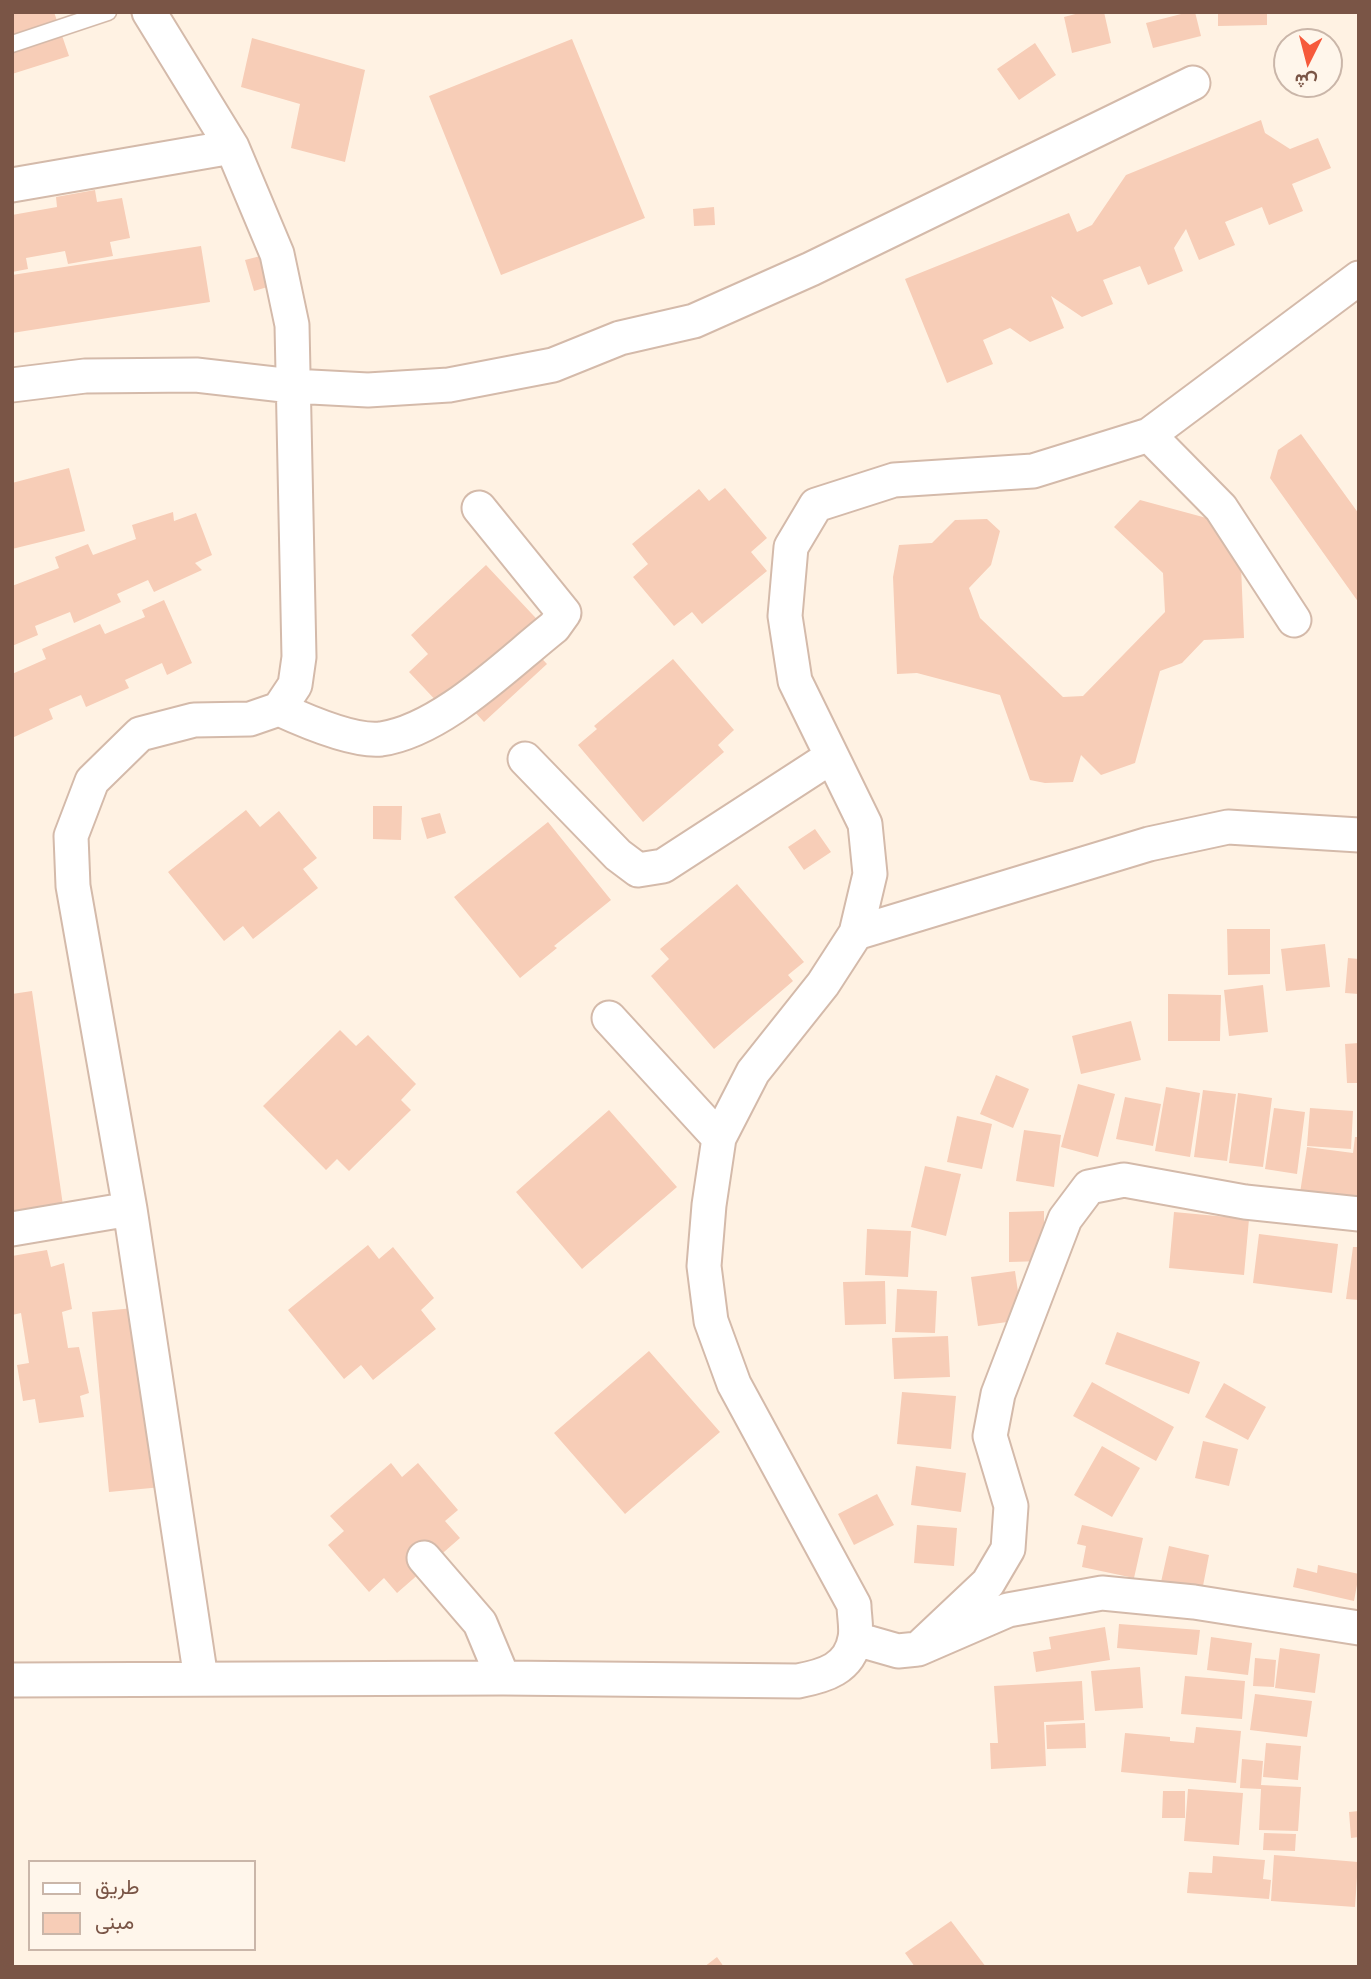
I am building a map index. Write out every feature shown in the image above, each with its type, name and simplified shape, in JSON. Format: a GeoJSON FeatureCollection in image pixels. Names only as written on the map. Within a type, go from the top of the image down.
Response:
{"type":"FeatureCollection","features":[{"type":"Feature","properties":{"kind":"street"},"geometry":{"type":"LineString","coordinates":[[149,12],[232,147],[278,254],[292,325],[299,657],[295,685],[279,709],[250,719],[194,720],[140,734],[92,781],[71,836],[73,886],[130,1209],[201,1679]]}},
{"type":"Feature","properties":{"kind":"street"},"geometry":{"type":"LineString","coordinates":[[12,385],[85,376],[196,375],[292,386],[368,390],[449,385],[553,365],[620,338],[694,321],[811,269],[1193,83]]}},
{"type":"Feature","properties":{"kind":"street"},"geometry":{"type":"LineString","coordinates":[[12,185],[232,147]]}},
{"type":"Feature","properties":{"kind":"street"},"geometry":{"type":"LineString","coordinates":[[12,1680],[503,1678],[798,1681],[826,1675],[844,1662],[856,1639],[854,1605],[734,1384],[710,1321],[704,1266],[709,1205],[719,1138],[753,1072],[823,984],[856,933],[870,874],[865,824],[795,681],[785,616],[791,547],[816,505],[894,480],[1032,471],[1149,435],[1359,278]]}},
{"type":"Feature","properties":{"kind":"street"},"geometry":{"type":"LineString","coordinates":[[1149,435],[1221,508],[1294,620]]}},
{"type":"Feature","properties":{"kind":"street"},"geometry":{"type":"LineString","coordinates":[[279,709],[306,722],[379,739],[414,730],[444,716],[554,627],[564,613],[479,508]]}},
{"type":"Feature","properties":{"kind":"street"},"geometry":{"type":"LineString","coordinates":[[525,759],[618,855],[638,870],[663,866],[831,757]]}},
{"type":"Feature","properties":{"kind":"street"},"geometry":{"type":"LineString","coordinates":[[856,933],[1149,844],[1228,827],[1359,835]]}},
{"type":"Feature","properties":{"kind":"street"},"geometry":{"type":"LineString","coordinates":[[609,1018],[719,1138]]}},
{"type":"Feature","properties":{"kind":"street"},"geometry":{"type":"LineString","coordinates":[[918,1649],[988,1583],[1007,1549],[1011,1506],[990,1436],[998,1394],[1065,1219],[1089,1187],[1124,1180],[1245,1202],[1359,1214]]}},
{"type":"Feature","properties":{"kind":"street"},"geometry":{"type":"LineString","coordinates":[[12,1229],[130,1209]]}},
{"type":"Feature","properties":{"kind":"street"},"geometry":{"type":"LineString","coordinates":[[424,1558],[480,1623],[503,1678]]}},
{"type":"Feature","properties":{"kind":"street"},"geometry":{"type":"LineString","coordinates":[[856,1639],[898,1651],[918,1649],[1008,1610],[1101,1593],[1194,1602],[1359,1628]]}},
{"type":"Feature","properties":{"kind":"lane"},"geometry":{"type":"LineString","coordinates":[[12,44],[108,12]]}},
{"type":"Feature","properties":{"kind":"building"},"geometry":{"type":"Polygon","coordinates":[[[12,12],[54,12],[69,56],[12,74],[12,12]]]}},
{"type":"Feature","properties":{"kind":"building"},"geometry":{"type":"Polygon","coordinates":[[[1083,12],[1104,12],[1111,43],[1072,53],[1064,17],[1083,12]]]}},
{"type":"Feature","properties":{"kind":"building"},"geometry":{"type":"Polygon","coordinates":[[[1195,12],[1201,36],[1153,48],[1146,23],[1195,12]]]}},
{"type":"Feature","properties":{"kind":"building"},"geometry":{"type":"Polygon","coordinates":[[[1218,12],[1267,12],[1267,25],[1218,26],[1218,12]]]}},
{"type":"Feature","properties":{"kind":"building"},"geometry":{"type":"Polygon","coordinates":[[[252,38],[365,70],[345,162],[291,148],[300,104],[241,87],[252,38]]]}},
{"type":"Feature","properties":{"kind":"building"},"geometry":{"type":"Polygon","coordinates":[[[572,39],[645,218],[501,275],[429,96],[572,39]]]}},
{"type":"Feature","properties":{"kind":"building"},"geometry":{"type":"Polygon","coordinates":[[[1035,43],[1056,75],[1019,100],[997,69],[1035,43]]]}},
{"type":"Feature","properties":{"kind":"building"},"geometry":{"type":"Polygon","coordinates":[[[1261,120],[1265,133],[1290,149],[1318,138],[1331,168],[1292,184],[1303,211],[1269,225],[1262,207],[1225,222],[1235,245],[1199,260],[1186,229],[1174,248],[1183,271],[1148,285],[1140,266],[1103,280],[1113,304],[1082,317],[1051,296],[1064,328],[1030,342],[1010,328],[983,340],[993,364],[947,383],[905,279],[1069,213],[1077,232],[1092,225],[1126,175],[1261,120]]]}},
{"type":"Feature","properties":{"kind":"building"},"geometry":{"type":"Polygon","coordinates":[[[95,190],[97,202],[122,198],[130,238],[110,242],[113,256],[68,264],[65,251],[26,258],[28,269],[12,272],[12,215],[57,207],[56,197],[95,190]]]}},
{"type":"Feature","properties":{"kind":"building"},"geometry":{"type":"Polygon","coordinates":[[[714,207],[715,225],[694,226],[693,209],[714,207]]]}},
{"type":"Feature","properties":{"kind":"building"},"geometry":{"type":"Polygon","coordinates":[[[201,246],[210,302],[12,333],[12,275],[201,246]]]}},
{"type":"Feature","properties":{"kind":"building"},"geometry":{"type":"Polygon","coordinates":[[[272,253],[281,283],[254,291],[245,260],[272,253]]]}},
{"type":"Feature","properties":{"kind":"building"},"geometry":{"type":"Polygon","coordinates":[[[1301,434],[1359,514],[1359,603],[1270,478],[1278,450],[1301,434]]]}},
{"type":"Feature","properties":{"kind":"building"},"geometry":{"type":"Polygon","coordinates":[[[69,468],[85,531],[12,549],[12,483],[69,468]]]}},
{"type":"Feature","properties":{"kind":"building"},"geometry":{"type":"Polygon","coordinates":[[[725,488],[767,538],[751,552],[767,571],[702,624],[692,612],[674,626],[633,577],[648,564],[632,544],[699,489],[709,501],[725,488]]]}},
{"type":"Feature","properties":{"kind":"building"},"geometry":{"type":"Polygon","coordinates":[[[1140,500],[1225,523],[1241,566],[1244,638],[1204,640],[1182,663],[1160,671],[1135,763],[1101,775],[1081,755],[1073,782],[1045,783],[1030,780],[1000,695],[917,673],[897,674],[893,577],[899,545],[932,543],[955,520],[987,519],[1000,531],[991,565],[969,588],[980,618],[1063,697],[1083,696],[1165,612],[1163,573],[1114,527],[1140,500]]]}},
{"type":"Feature","properties":{"kind":"building"},"geometry":{"type":"Polygon","coordinates":[[[173,512],[174,521],[196,513],[212,555],[195,563],[202,570],[154,592],[148,580],[117,594],[121,602],[74,623],[70,612],[35,626],[38,635],[12,646],[12,586],[59,568],[55,557],[88,544],[93,555],[136,539],[132,525],[173,512]]]}},
{"type":"Feature","properties":{"kind":"building"},"geometry":{"type":"Polygon","coordinates":[[[486,565],[548,631],[531,647],[547,664],[484,722],[473,710],[458,724],[409,672],[428,654],[411,635],[486,565]]]}},
{"type":"Feature","properties":{"kind":"building"},"geometry":{"type":"Polygon","coordinates":[[[164,600],[192,663],[167,675],[162,663],[125,680],[129,688],[86,707],[81,695],[49,709],[53,719],[12,738],[12,674],[46,659],[42,649],[100,624],[105,634],[145,617],[142,610],[164,600]]]}},
{"type":"Feature","properties":{"kind":"building"},"geometry":{"type":"Polygon","coordinates":[[[673,659],[734,730],[718,745],[724,752],[643,822],[578,745],[597,729],[594,726],[673,659]]]}},
{"type":"Feature","properties":{"kind":"building"},"geometry":{"type":"Polygon","coordinates":[[[373,806],[402,806],[401,840],[373,839],[373,806]]]}},
{"type":"Feature","properties":{"kind":"building"},"geometry":{"type":"Polygon","coordinates":[[[246,810],[260,827],[279,811],[317,858],[303,869],[318,888],[253,939],[243,926],[224,941],[168,872],[246,810]]]}},
{"type":"Feature","properties":{"kind":"building"},"geometry":{"type":"Polygon","coordinates":[[[440,813],[446,833],[427,839],[421,818],[440,813]]]}},
{"type":"Feature","properties":{"kind":"building"},"geometry":{"type":"Polygon","coordinates":[[[548,822],[611,900],[554,946],[557,948],[520,978],[454,897],[548,822]]]}},
{"type":"Feature","properties":{"kind":"building"},"geometry":{"type":"Polygon","coordinates":[[[815,829],[831,852],[804,870],[788,847],[815,829]]]}},
{"type":"Feature","properties":{"kind":"building"},"geometry":{"type":"Polygon","coordinates":[[[737,884],[804,962],[788,975],[793,981],[714,1049],[651,976],[669,959],[660,949],[737,884]]]}},
{"type":"Feature","properties":{"kind":"building"},"geometry":{"type":"Polygon","coordinates":[[[1227,929],[1270,929],[1270,974],[1228,975],[1227,929]]]}},
{"type":"Feature","properties":{"kind":"building"},"geometry":{"type":"Polygon","coordinates":[[[1325,944],[1330,987],[1286,991],[1281,949],[1325,944]]]}},
{"type":"Feature","properties":{"kind":"building"},"geometry":{"type":"Polygon","coordinates":[[[1348,958],[1359,959],[1359,994],[1345,993],[1348,958]]]}},
{"type":"Feature","properties":{"kind":"building"},"geometry":{"type":"Polygon","coordinates":[[[1263,985],[1268,1032],[1229,1036],[1224,990],[1263,985]]]}},
{"type":"Feature","properties":{"kind":"building"},"geometry":{"type":"Polygon","coordinates":[[[32,991],[67,1233],[17,1240],[12,1209],[12,994],[32,991]]]}},
{"type":"Feature","properties":{"kind":"building"},"geometry":{"type":"Polygon","coordinates":[[[1168,994],[1221,995],[1220,1041],[1168,1041],[1168,994]]]}},
{"type":"Feature","properties":{"kind":"building"},"geometry":{"type":"Polygon","coordinates":[[[1131,1021],[1141,1060],[1081,1074],[1072,1036],[1131,1021]]]}},
{"type":"Feature","properties":{"kind":"building"},"geometry":{"type":"Polygon","coordinates":[[[340,1030],[356,1046],[368,1035],[416,1084],[401,1100],[411,1110],[349,1171],[337,1159],[326,1170],[263,1106],[340,1030]]]}},
{"type":"Feature","properties":{"kind":"building"},"geometry":{"type":"Polygon","coordinates":[[[1359,1043],[1359,1083],[1347,1083],[1345,1044],[1359,1043]]]}},
{"type":"Feature","properties":{"kind":"building"},"geometry":{"type":"Polygon","coordinates":[[[996,1075],[1029,1089],[1013,1128],[980,1114],[996,1075]]]}},
{"type":"Feature","properties":{"kind":"building"},"geometry":{"type":"Polygon","coordinates":[[[1078,1084],[1115,1094],[1098,1157],[1061,1147],[1078,1084]]]}},
{"type":"Feature","properties":{"kind":"building"},"geometry":{"type":"Polygon","coordinates":[[[1166,1087],[1200,1093],[1190,1157],[1155,1151],[1166,1087]]]}},
{"type":"Feature","properties":{"kind":"building"},"geometry":{"type":"Polygon","coordinates":[[[1203,1090],[1236,1094],[1227,1161],[1194,1157],[1203,1090]]]}},
{"type":"Feature","properties":{"kind":"building"},"geometry":{"type":"Polygon","coordinates":[[[1238,1093],[1272,1098],[1263,1167],[1229,1163],[1238,1093]]]}},
{"type":"Feature","properties":{"kind":"building"},"geometry":{"type":"Polygon","coordinates":[[[1125,1097],[1161,1104],[1153,1146],[1116,1139],[1125,1097]]]}},
{"type":"Feature","properties":{"kind":"building"},"geometry":{"type":"Polygon","coordinates":[[[1274,1108],[1305,1112],[1297,1174],[1265,1169],[1274,1108]]]}},
{"type":"Feature","properties":{"kind":"building"},"geometry":{"type":"Polygon","coordinates":[[[1310,1108],[1353,1111],[1351,1149],[1307,1146],[1310,1108]]]}},
{"type":"Feature","properties":{"kind":"building"},"geometry":{"type":"Polygon","coordinates":[[[609,1110],[677,1187],[582,1269],[516,1192],[609,1110]]]}},
{"type":"Feature","properties":{"kind":"building"},"geometry":{"type":"Polygon","coordinates":[[[957,1116],[992,1124],[982,1169],[947,1162],[957,1116]]]}},
{"type":"Feature","properties":{"kind":"building"},"geometry":{"type":"Polygon","coordinates":[[[1024,1130],[1061,1135],[1054,1187],[1016,1181],[1024,1130]]]}},
{"type":"Feature","properties":{"kind":"building"},"geometry":{"type":"Polygon","coordinates":[[[1355,1137],[1359,1137],[1359,1201],[1300,1193],[1307,1147],[1353,1153],[1355,1137]]]}},
{"type":"Feature","properties":{"kind":"building"},"geometry":{"type":"Polygon","coordinates":[[[925,1166],[961,1174],[946,1236],[911,1227],[925,1166]]]}},
{"type":"Feature","properties":{"kind":"building"},"geometry":{"type":"Polygon","coordinates":[[[1044,1211],[1044,1261],[1009,1262],[1009,1212],[1044,1211]]]}},
{"type":"Feature","properties":{"kind":"building"},"geometry":{"type":"Polygon","coordinates":[[[1174,1212],[1249,1219],[1244,1275],[1169,1268],[1174,1212]]]}},
{"type":"Feature","properties":{"kind":"building"},"geometry":{"type":"Polygon","coordinates":[[[867,1229],[911,1231],[908,1277],[865,1275],[867,1229]]]}},
{"type":"Feature","properties":{"kind":"building"},"geometry":{"type":"Polygon","coordinates":[[[1259,1234],[1338,1244],[1332,1293],[1253,1283],[1259,1234]]]}},
{"type":"Feature","properties":{"kind":"building"},"geometry":{"type":"Polygon","coordinates":[[[368,1245],[379,1259],[393,1247],[434,1298],[421,1310],[436,1329],[373,1380],[361,1365],[344,1379],[288,1310],[368,1245]]]}},
{"type":"Feature","properties":{"kind":"building"},"geometry":{"type":"Polygon","coordinates":[[[1353,1247],[1359,1247],[1359,1300],[1346,1299],[1353,1247]]]}},
{"type":"Feature","properties":{"kind":"building"},"geometry":{"type":"Polygon","coordinates":[[[47,1250],[51,1267],[64,1263],[72,1309],[62,1312],[68,1348],[79,1347],[89,1393],[80,1396],[84,1417],[39,1423],[35,1399],[23,1401],[17,1365],[29,1363],[21,1313],[12,1315],[12,1256],[47,1250]]]}},
{"type":"Feature","properties":{"kind":"building"},"geometry":{"type":"Polygon","coordinates":[[[1015,1271],[1022,1320],[978,1326],[971,1277],[1015,1271]]]}},
{"type":"Feature","properties":{"kind":"building"},"geometry":{"type":"Polygon","coordinates":[[[885,1281],[886,1324],[845,1325],[843,1282],[885,1281]]]}},
{"type":"Feature","properties":{"kind":"building"},"geometry":{"type":"Polygon","coordinates":[[[897,1289],[937,1291],[935,1333],[895,1332],[897,1289]]]}},
{"type":"Feature","properties":{"kind":"building"},"geometry":{"type":"Polygon","coordinates":[[[145,1307],[162,1487],[109,1492],[92,1312],[145,1307]]]}},
{"type":"Feature","properties":{"kind":"building"},"geometry":{"type":"Polygon","coordinates":[[[1117,1332],[1200,1362],[1189,1394],[1105,1364],[1117,1332]]]}},
{"type":"Feature","properties":{"kind":"building"},"geometry":{"type":"Polygon","coordinates":[[[948,1336],[950,1377],[894,1379],[892,1338],[948,1336]]]}},
{"type":"Feature","properties":{"kind":"building"},"geometry":{"type":"Polygon","coordinates":[[[649,1351],[720,1432],[625,1514],[554,1433],[649,1351]]]}},
{"type":"Feature","properties":{"kind":"building"},"geometry":{"type":"Polygon","coordinates":[[[1092,1382],[1174,1427],[1156,1461],[1073,1416],[1092,1382]]]}},
{"type":"Feature","properties":{"kind":"building"},"geometry":{"type":"Polygon","coordinates":[[[1224,1383],[1266,1407],[1248,1440],[1205,1417],[1224,1383]]]}},
{"type":"Feature","properties":{"kind":"building"},"geometry":{"type":"Polygon","coordinates":[[[902,1392],[956,1396],[951,1449],[897,1444],[902,1392]]]}},
{"type":"Feature","properties":{"kind":"building"},"geometry":{"type":"Polygon","coordinates":[[[1203,1441],[1238,1449],[1229,1486],[1195,1478],[1203,1441]]]}},
{"type":"Feature","properties":{"kind":"building"},"geometry":{"type":"Polygon","coordinates":[[[1102,1446],[1140,1468],[1112,1517],[1074,1495],[1102,1446]]]}},
{"type":"Feature","properties":{"kind":"building"},"geometry":{"type":"Polygon","coordinates":[[[391,1463],[402,1477],[418,1463],[458,1510],[445,1521],[460,1538],[397,1593],[384,1578],[369,1592],[328,1545],[344,1531],[330,1516],[391,1463]]]}},
{"type":"Feature","properties":{"kind":"building"},"geometry":{"type":"Polygon","coordinates":[[[916,1466],[966,1473],[961,1512],[911,1505],[916,1466]]]}},
{"type":"Feature","properties":{"kind":"building"},"geometry":{"type":"Polygon","coordinates":[[[877,1494],[894,1525],[854,1545],[838,1514],[877,1494]]]}},
{"type":"Feature","properties":{"kind":"building"},"geometry":{"type":"Polygon","coordinates":[[[917,1525],[957,1528],[954,1566],[914,1563],[917,1525]]]}},
{"type":"Feature","properties":{"kind":"building"},"geometry":{"type":"Polygon","coordinates":[[[1082,1525],[1143,1538],[1134,1578],[1082,1567],[1086,1546],[1077,1544],[1082,1525]]]}},
{"type":"Feature","properties":{"kind":"building"},"geometry":{"type":"Polygon","coordinates":[[[1169,1546],[1209,1555],[1202,1591],[1161,1582],[1169,1546]]]}},
{"type":"Feature","properties":{"kind":"building"},"geometry":{"type":"Polygon","coordinates":[[[1318,1565],[1359,1574],[1354,1601],[1293,1587],[1297,1568],[1317,1573],[1318,1565]]]}},
{"type":"Feature","properties":{"kind":"building"},"geometry":{"type":"Polygon","coordinates":[[[1119,1624],[1200,1630],[1197,1655],[1117,1648],[1119,1624]]]}},
{"type":"Feature","properties":{"kind":"building"},"geometry":{"type":"Polygon","coordinates":[[[1105,1627],[1110,1660],[1036,1672],[1033,1652],[1051,1649],[1049,1637],[1105,1627]]]}},
{"type":"Feature","properties":{"kind":"building"},"geometry":{"type":"Polygon","coordinates":[[[1211,1637],[1252,1643],[1248,1675],[1207,1670],[1211,1637]]]}},
{"type":"Feature","properties":{"kind":"building"},"geometry":{"type":"Polygon","coordinates":[[[1280,1648],[1320,1654],[1315,1693],[1275,1688],[1280,1648]]]}},
{"type":"Feature","properties":{"kind":"building"},"geometry":{"type":"Polygon","coordinates":[[[1255,1658],[1276,1660],[1274,1687],[1253,1686],[1255,1658]]]}},
{"type":"Feature","properties":{"kind":"building"},"geometry":{"type":"Polygon","coordinates":[[[1140,1667],[1143,1708],[1095,1711],[1091,1671],[1140,1667]]]}},
{"type":"Feature","properties":{"kind":"building"},"geometry":{"type":"Polygon","coordinates":[[[1185,1676],[1245,1681],[1242,1719],[1181,1714],[1185,1676]]]}},
{"type":"Feature","properties":{"kind":"building"},"geometry":{"type":"Polygon","coordinates":[[[1082,1681],[1084,1720],[1044,1722],[1046,1766],[991,1769],[990,1743],[998,1743],[994,1686],[1082,1681]]]}},
{"type":"Feature","properties":{"kind":"building"},"geometry":{"type":"Polygon","coordinates":[[[1255,1694],[1312,1701],[1307,1737],[1250,1730],[1255,1694]]]}},
{"type":"Feature","properties":{"kind":"building"},"geometry":{"type":"Polygon","coordinates":[[[1085,1723],[1086,1748],[1047,1749],[1046,1725],[1085,1723]]]}},
{"type":"Feature","properties":{"kind":"building"},"geometry":{"type":"Polygon","coordinates":[[[1196,1727],[1241,1731],[1236,1783],[1121,1772],[1125,1733],[1170,1737],[1170,1741],[1194,1743],[1196,1727]]]}},
{"type":"Feature","properties":{"kind":"building"},"geometry":{"type":"Polygon","coordinates":[[[1266,1743],[1301,1746],[1298,1780],[1263,1777],[1266,1743]]]}},
{"type":"Feature","properties":{"kind":"building"},"geometry":{"type":"Polygon","coordinates":[[[1242,1759],[1263,1761],[1261,1785],[1301,1787],[1298,1831],[1259,1830],[1261,1789],[1240,1788],[1242,1759]]]}},
{"type":"Feature","properties":{"kind":"building"},"geometry":{"type":"Polygon","coordinates":[[[1188,1789],[1243,1793],[1239,1845],[1184,1841],[1188,1789]]]}},
{"type":"Feature","properties":{"kind":"building"},"geometry":{"type":"Polygon","coordinates":[[[1163,1791],[1185,1791],[1185,1818],[1162,1818],[1163,1791]]]}},
{"type":"Feature","properties":{"kind":"building"},"geometry":{"type":"Polygon","coordinates":[[[1359,1811],[1359,1837],[1351,1838],[1349,1812],[1359,1811]]]}},
{"type":"Feature","properties":{"kind":"building"},"geometry":{"type":"Polygon","coordinates":[[[1264,1833],[1296,1834],[1295,1851],[1263,1850],[1264,1833]]]}},
{"type":"Feature","properties":{"kind":"building"},"geometry":{"type":"Polygon","coordinates":[[[1274,1855],[1358,1862],[1355,1907],[1271,1901],[1274,1855]]]}},
{"type":"Feature","properties":{"kind":"building"},"geometry":{"type":"Polygon","coordinates":[[[1213,1856],[1265,1860],[1263,1879],[1271,1880],[1269,1899],[1187,1893],[1189,1872],[1212,1873],[1213,1856]]]}},
{"type":"Feature","properties":{"kind":"building"},"geometry":{"type":"Polygon","coordinates":[[[951,1921],[986,1967],[915,1967],[905,1953],[951,1921]]]}},
{"type":"Feature","properties":{"kind":"building"},"geometry":{"type":"Polygon","coordinates":[[[717,1957],[724,1967],[704,1967],[717,1957]]]}}]}
